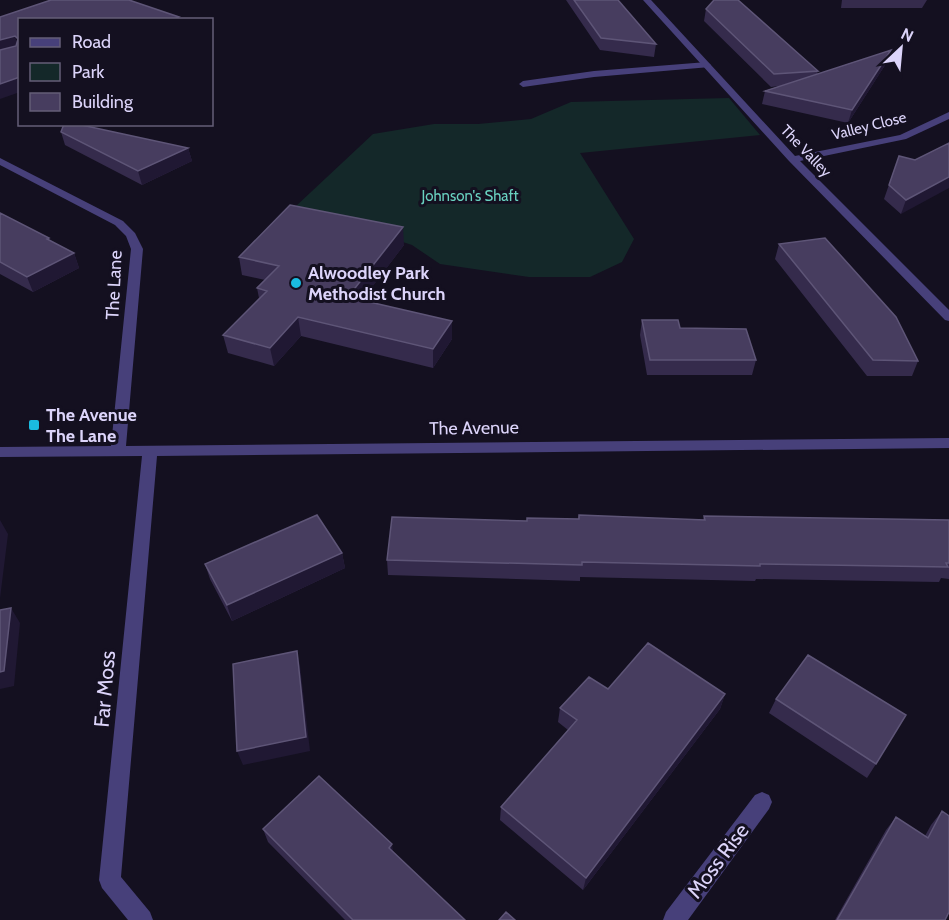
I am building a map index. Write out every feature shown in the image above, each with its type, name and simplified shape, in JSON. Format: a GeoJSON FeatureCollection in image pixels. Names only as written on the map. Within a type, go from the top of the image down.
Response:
{"type":"FeatureCollection","features":[{"type":"Feature","properties":{"kind":"street","name":"The Valley"},"geometry":{"type":"LineString","coordinates":[[647,0],[792,159],[949,317]]}},
{"type":"Feature","properties":{"kind":"street"},"geometry":{"type":"LineString","coordinates":[[523,84],[594,74],[707,65]]}},
{"type":"Feature","properties":{"kind":"street","name":"Valley Close"},"geometry":{"type":"LineString","coordinates":[[792,159],[903,136],[949,115]]}},
{"type":"Feature","properties":{"kind":"street","name":"The Lane"},"geometry":{"type":"LineString","coordinates":[[0,161],[119,223],[131,235],[137,249],[118,452]]}},
{"type":"Feature","properties":{"kind":"street","name":"The Avenue"},"geometry":{"type":"LineString","coordinates":[[0,452],[949,443]]}},
{"type":"Feature","properties":{"kind":"street","name":"Far Moss"},"geometry":{"type":"LineString","coordinates":[[142,920],[110,880],[150,452]]}},
{"type":"Feature","properties":{"kind":"street","name":"Moss Rise"},"geometry":{"type":"LineString","coordinates":[[675,920],[762,802]]}},
{"type":"Feature","properties":{"kind":"green space","name":"Johnson's Shaft"},"geometry":{"type":"Polygon","coordinates":[[[729,98],[760,135],[580,153],[634,239],[622,262],[590,277],[529,277],[440,264],[412,245],[295,207],[373,134],[434,124],[478,124],[531,119],[571,102],[729,98]]]}},
{"type":"Feature","properties":{"kind":"building"},"geometry":{"type":"Polygon","coordinates":[[[51,0],[129,0],[179,17],[18,18],[18,39],[15,36],[0,40],[0,17],[51,0]]]}},
{"type":"Feature","properties":{"kind":"building"},"geometry":{"type":"Polygon","coordinates":[[[574,0],[618,0],[656,44],[601,38],[574,0]]]}},
{"type":"Feature","properties":{"kind":"building"},"geometry":{"type":"Polygon","coordinates":[[[714,0],[738,0],[818,71],[774,74],[706,9],[714,0]]]}},
{"type":"Feature","properties":{"kind":"building"},"geometry":{"type":"Polygon","coordinates":[[[18,39],[18,78],[0,84],[0,50],[16,46],[18,39]]]}},
{"type":"Feature","properties":{"kind":"building"},"geometry":{"type":"Polygon","coordinates":[[[891,50],[852,110],[765,91],[891,50]]]}},
{"type":"Feature","properties":{"kind":"building"},"geometry":{"type":"Polygon","coordinates":[[[63,126],[86,126],[188,148],[138,171],[61,132],[63,126]]]}},
{"type":"Feature","properties":{"kind":"building"},"geometry":{"type":"Polygon","coordinates":[[[949,143],[949,177],[906,200],[889,185],[899,156],[915,160],[949,143]]]}},
{"type":"Feature","properties":{"kind":"building"},"geometry":{"type":"Polygon","coordinates":[[[290,205],[403,227],[348,297],[452,321],[433,349],[298,317],[270,348],[223,335],[267,291],[257,288],[279,266],[239,257],[290,205]]]}},
{"type":"Feature","properties":{"kind":"building"},"geometry":{"type":"Polygon","coordinates":[[[0,213],[74,253],[27,277],[0,262],[0,213]]]}},
{"type":"Feature","properties":{"kind":"building"},"geometry":{"type":"Polygon","coordinates":[[[825,238],[896,317],[918,361],[873,360],[779,244],[825,238]]]}},
{"type":"Feature","properties":{"kind":"building"},"geometry":{"type":"Polygon","coordinates":[[[642,320],[678,320],[680,328],[746,329],[756,360],[650,360],[642,320]]]}},
{"type":"Feature","properties":{"kind":"building"},"geometry":{"type":"Polygon","coordinates":[[[317,515],[342,553],[227,605],[205,564],[317,515]]]}},
{"type":"Feature","properties":{"kind":"building"},"geometry":{"type":"Polygon","coordinates":[[[579,515],[705,520],[704,516],[949,520],[949,563],[946,563],[948,567],[760,564],[760,566],[582,562],[582,565],[387,560],[392,517],[527,521],[527,518],[579,519],[579,515]]]}},
{"type":"Feature","properties":{"kind":"building"},"geometry":{"type":"Polygon","coordinates":[[[11,608],[4,671],[0,672],[0,610],[11,608]]]}},
{"type":"Feature","properties":{"kind":"building"},"geometry":{"type":"Polygon","coordinates":[[[648,643],[725,694],[586,878],[501,807],[577,720],[560,708],[589,677],[608,689],[648,643]]]}},
{"type":"Feature","properties":{"kind":"building"},"geometry":{"type":"Polygon","coordinates":[[[297,651],[306,737],[237,751],[233,664],[297,651]]]}},
{"type":"Feature","properties":{"kind":"building"},"geometry":{"type":"Polygon","coordinates":[[[808,655],[906,715],[876,764],[776,699],[808,655]]]}},
{"type":"Feature","properties":{"kind":"building"},"geometry":{"type":"Polygon","coordinates":[[[319,776],[392,844],[389,848],[465,920],[353,920],[263,829],[319,776]]]}},
{"type":"Feature","properties":{"kind":"building"},"geometry":{"type":"Polygon","coordinates":[[[942,811],[949,816],[949,912],[945,920],[837,920],[896,817],[928,838],[942,811]]]}},
{"type":"Feature","properties":{"kind":"building"},"geometry":{"type":"Polygon","coordinates":[[[506,912],[515,920],[499,920],[506,912]]]}},
{"type":"Feature","properties":{"kind":"place","name":"Alwoodley Park Methodist Church"},"geometry":{"type":"Point","coordinates":[296,283]}},
{"type":"Feature","properties":{"kind":"place","name":"The Avenue The Lane"},"geometry":{"type":"Point","coordinates":[34,425]}}]}
